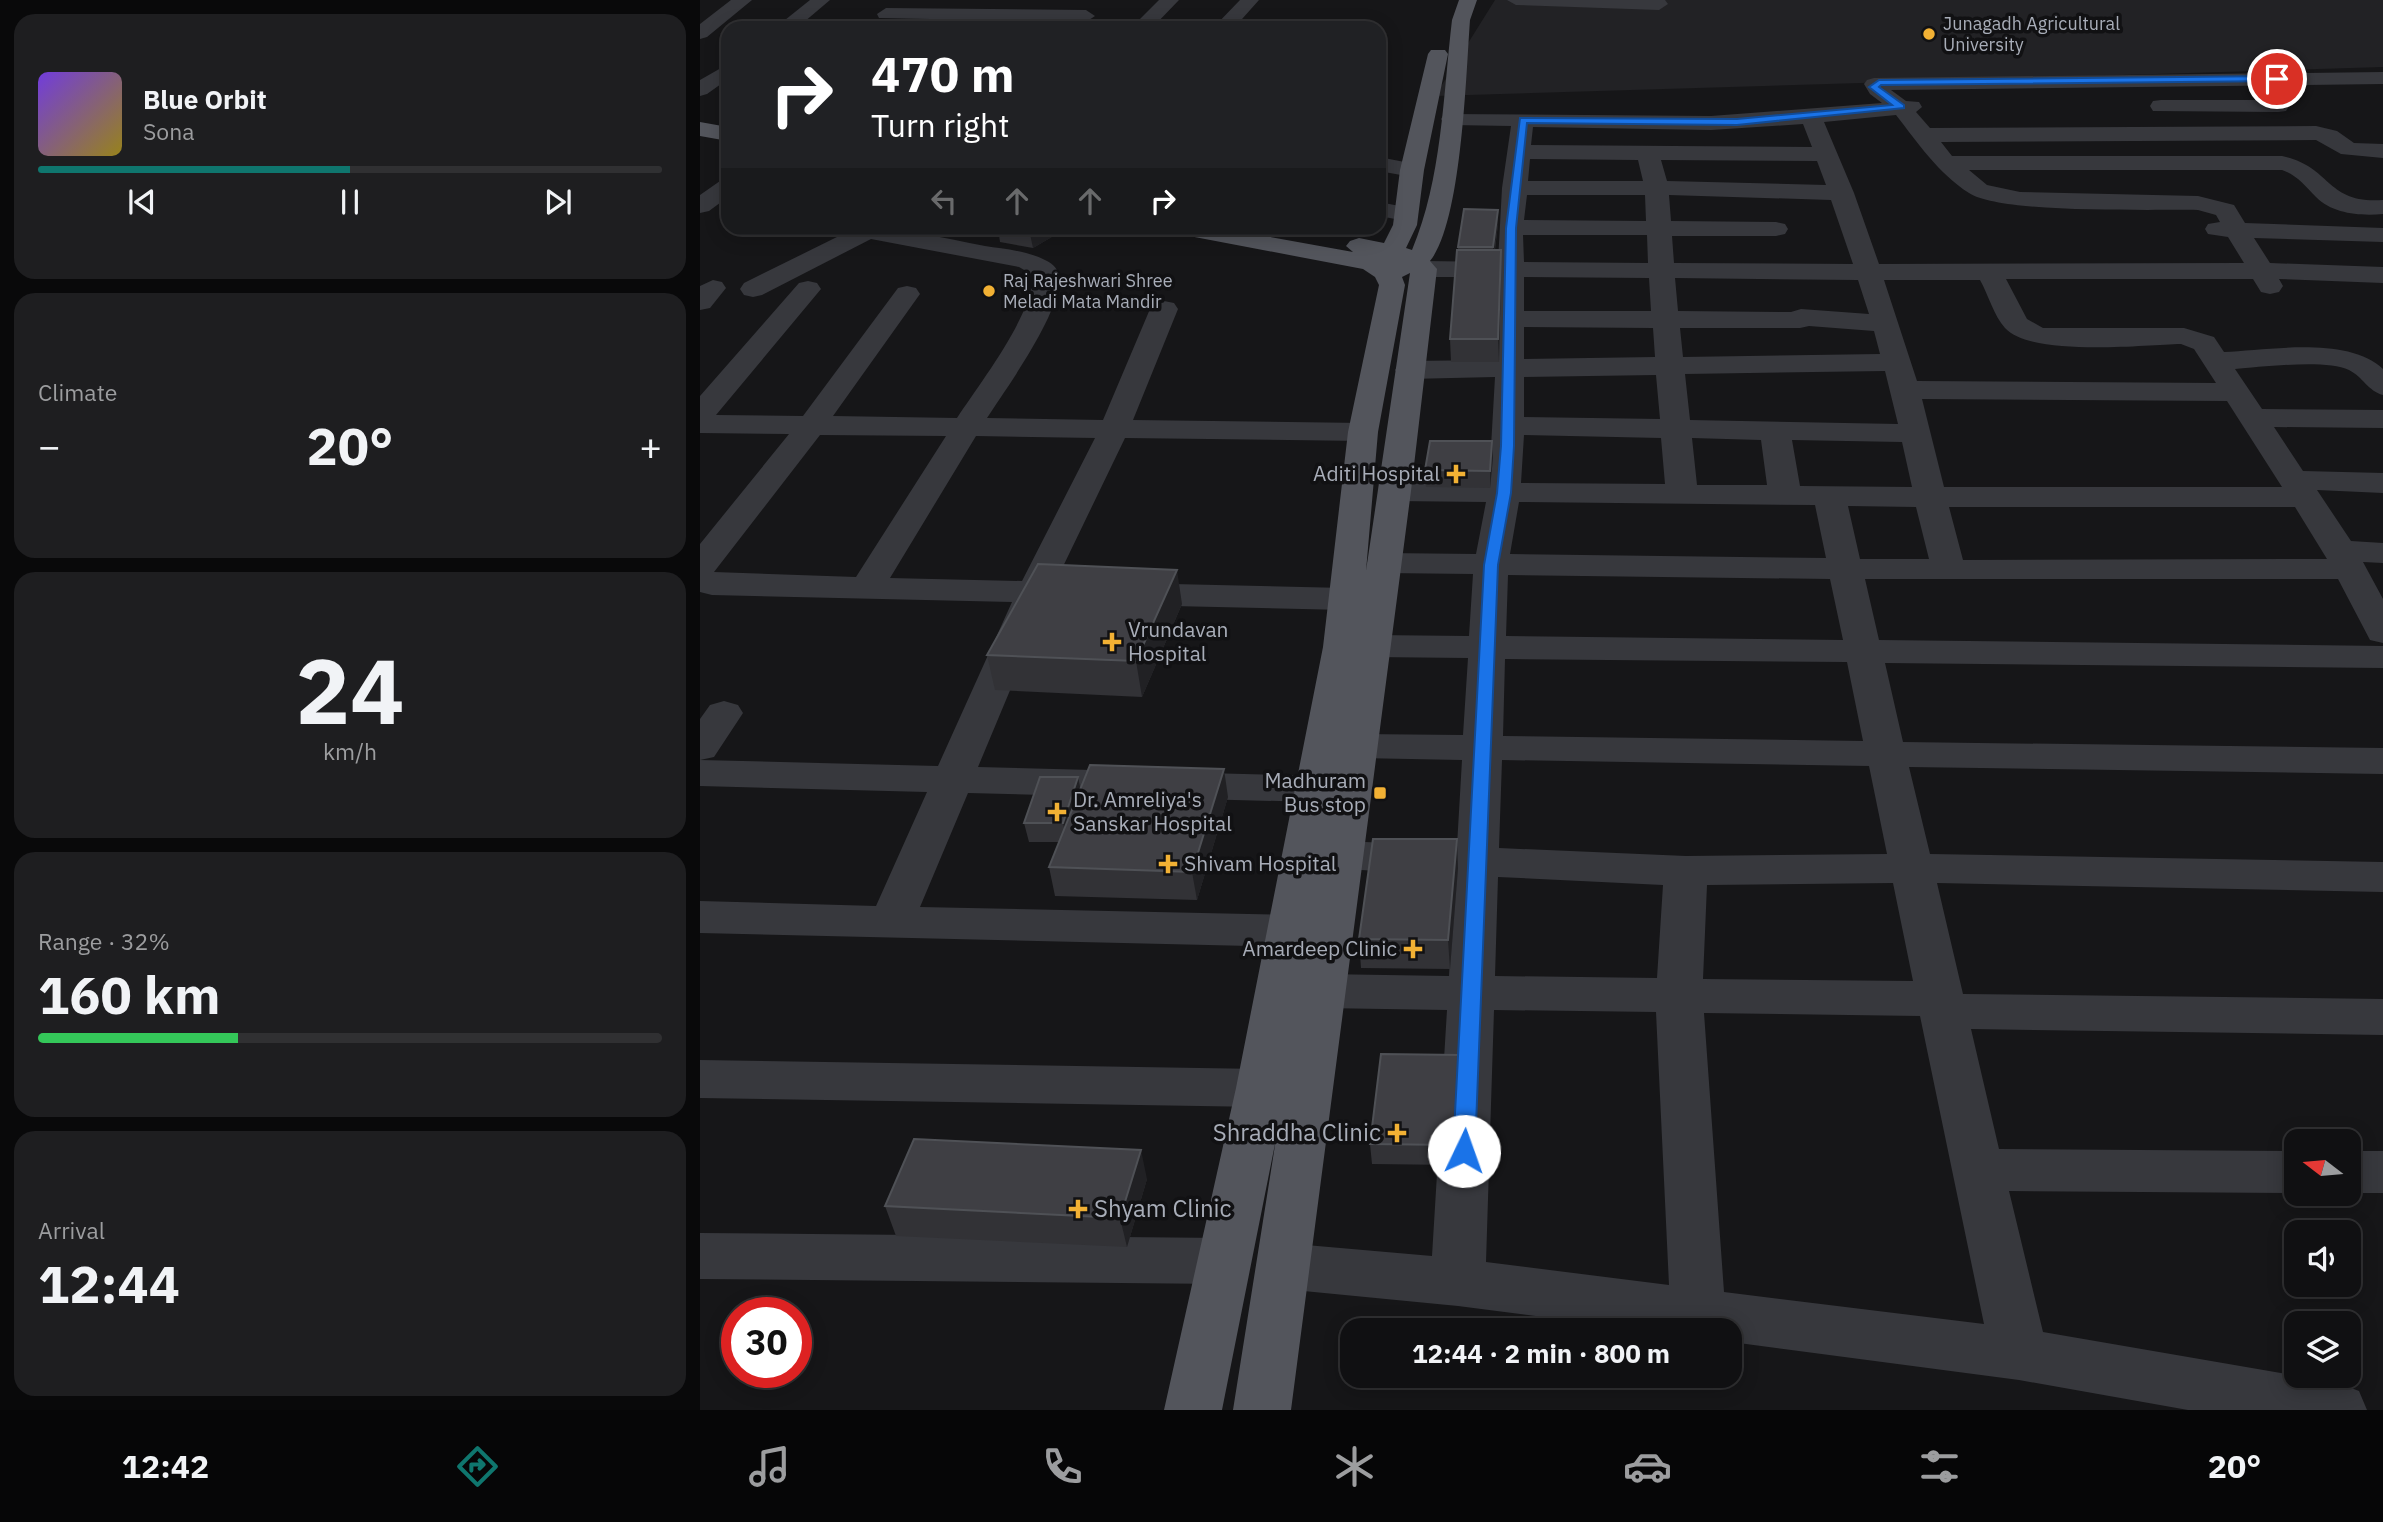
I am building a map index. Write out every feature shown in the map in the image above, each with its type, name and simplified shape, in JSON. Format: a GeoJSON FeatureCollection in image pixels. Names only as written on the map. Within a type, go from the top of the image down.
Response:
{"type":"FeatureCollection","features":[{"type":"Feature","properties":{"kind":"main road"},"geometry":{"type":"LineString","coordinates":[[1262,1410],[1395,491],[1409,370],[1398,264],[1399,241],[1444,22],[1452,0]]}},
{"type":"Feature","properties":{"kind":"main road"},"geometry":{"type":"LineString","coordinates":[[1226,235],[1398,264],[1423,253],[1431,234],[1448,160],[1461,20],[1468,0]]}},
{"type":"Feature","properties":{"kind":"main road"},"geometry":{"type":"LineString","coordinates":[[700,129],[721,133]]}},
{"type":"Feature","properties":{"kind":"main road"},"geometry":{"type":"LineString","coordinates":[[1280,235],[1398,264]]}},
{"type":"Feature","properties":{"kind":"main road"},"geometry":{"type":"LineString","coordinates":[[1193,1410],[1291,931],[1341,646],[1363,432],[1398,264]]}},
{"type":"Feature","properties":{"kind":"street"},"geometry":{"type":"LineString","coordinates":[[700,33],[743,0]]}},
{"type":"Feature","properties":{"kind":"street"},"geometry":{"type":"LineString","coordinates":[[794,21],[821,0]]}},
{"type":"Feature","properties":{"kind":"street"},"geometry":{"type":"LineString","coordinates":[[878,21],[902,0]]}},
{"type":"Feature","properties":{"kind":"street"},"geometry":{"type":"LineString","coordinates":[[969,21],[990,0]]}},
{"type":"Feature","properties":{"kind":"street"},"geometry":{"type":"LineString","coordinates":[[1068,0],[1102,1],[1081,21]]}},
{"type":"Feature","properties":{"kind":"street"},"geometry":{"type":"LineString","coordinates":[[1148,21],[1170,0]]}},
{"type":"Feature","properties":{"kind":"street"},"geometry":{"type":"LineString","coordinates":[[1230,21],[1250,0]]}},
{"type":"Feature","properties":{"kind":"street"},"geometry":{"type":"LineString","coordinates":[[1516,0],[1659,4]]}},
{"type":"Feature","properties":{"kind":"street"},"geometry":{"type":"LineString","coordinates":[[700,90],[721,64]]}},
{"type":"Feature","properties":{"kind":"street"},"geometry":{"type":"LineString","coordinates":[[2266,279],[2238,229],[2225,210],[2218,206],[2183,202],[2020,199],[1996,196],[1979,190],[1946,163],[1924,135],[1888,108],[1874,84],[2383,78]]}},
{"type":"Feature","properties":{"kind":"street"},"geometry":{"type":"LineString","coordinates":[[1518,153],[1699,123],[1811,117],[1927,106]]}},
{"type":"Feature","properties":{"kind":"street"},"geometry":{"type":"LineString","coordinates":[[1924,135],[2278,106]]}},
{"type":"Feature","properties":{"kind":"street"},"geometry":{"type":"LineString","coordinates":[[1811,117],[1842,193],[1901,376],[1928,497],[1949,570]]}},
{"type":"Feature","properties":{"kind":"street"},"geometry":{"type":"LineString","coordinates":[[2131,118],[2316,133],[2329,136],[2349,149],[2383,151]]}},
{"type":"Feature","properties":{"kind":"street"},"geometry":{"type":"LineString","coordinates":[[2131,118],[2154,163],[2183,202]]}},
{"type":"Feature","properties":{"kind":"street"},"geometry":{"type":"LineString","coordinates":[[1452,119],[1518,153],[1657,188],[1842,193]]}},
{"type":"Feature","properties":{"kind":"street"},"geometry":{"type":"LineString","coordinates":[[1518,153],[1825,154]]}},
{"type":"Feature","properties":{"kind":"street"},"geometry":{"type":"LineString","coordinates":[[1458,1282],[1491,565],[1504,493],[1509,426],[1511,228],[1518,153]]}},
{"type":"Feature","properties":{"kind":"street"},"geometry":{"type":"LineString","coordinates":[[1648,153],[1657,188],[1661,271],[1682,494]]}},
{"type":"Feature","properties":{"kind":"street"},"geometry":{"type":"LineString","coordinates":[[1946,163],[2295,165],[2339,203],[2383,208]]}},
{"type":"Feature","properties":{"kind":"street"},"geometry":{"type":"LineString","coordinates":[[1386,165],[1412,170]]}},
{"type":"Feature","properties":{"kind":"street"},"geometry":{"type":"LineString","coordinates":[[700,206],[721,191]]}},
{"type":"Feature","properties":{"kind":"street"},"geometry":{"type":"LineString","coordinates":[[1386,210],[1406,214]]}},
{"type":"Feature","properties":{"kind":"street"},"geometry":{"type":"LineString","coordinates":[[1511,228],[1776,229]]}},
{"type":"Feature","properties":{"kind":"street"},"geometry":{"type":"LineString","coordinates":[[2198,228],[2383,234]]}},
{"type":"Feature","properties":{"kind":"street"},"geometry":{"type":"LineString","coordinates":[[753,289],[848,235]]}},
{"type":"Feature","properties":{"kind":"street"},"geometry":{"type":"LineString","coordinates":[[867,587],[1035,318],[1046,287],[1046,273],[1041,267],[1026,261],[890,235]]}},
{"type":"Feature","properties":{"kind":"street"},"geometry":{"type":"LineString","coordinates":[[973,251],[1003,235]]}},
{"type":"Feature","properties":{"kind":"street"},"geometry":{"type":"LineString","coordinates":[[1398,264],[1661,271],[2112,271],[2266,279],[2383,275]]}},
{"type":"Feature","properties":{"kind":"street"},"geometry":{"type":"LineString","coordinates":[[1989,271],[2016,324],[2023,330],[2055,338],[2184,336],[2204,343],[2300,488],[2344,560],[2383,632]]}},
{"type":"Feature","properties":{"kind":"street"},"geometry":{"type":"LineString","coordinates":[[700,415],[808,289]]}},
{"type":"Feature","properties":{"kind":"street"},"geometry":{"type":"LineString","coordinates":[[700,567],[812,425],[907,294]]}},
{"type":"Feature","properties":{"kind":"street"},"geometry":{"type":"LineString","coordinates":[[891,923],[1034,591],[1115,428],[1164,309]]}},
{"type":"Feature","properties":{"kind":"street"},"geometry":{"type":"LineString","coordinates":[[1510,319],[1800,318],[1885,324]]}},
{"type":"Feature","properties":{"kind":"street"},"geometry":{"type":"LineString","coordinates":[[2216,361],[2332,358],[2355,362],[2366,369],[2383,387]]}},
{"type":"Feature","properties":{"kind":"street"},"geometry":{"type":"LineString","coordinates":[[1409,370],[1671,367],[2238,392]]}},
{"type":"Feature","properties":{"kind":"street"},"geometry":{"type":"LineString","coordinates":[[2254,418],[2383,419]]}},
{"type":"Feature","properties":{"kind":"street"},"geometry":{"type":"LineString","coordinates":[[700,424],[1363,432]]}},
{"type":"Feature","properties":{"kind":"street"},"geometry":{"type":"LineString","coordinates":[[1509,426],[1914,433]]}},
{"type":"Feature","properties":{"kind":"street"},"geometry":{"type":"LineString","coordinates":[[1775,430],[1785,495]]}},
{"type":"Feature","properties":{"kind":"street"},"geometry":{"type":"LineString","coordinates":[[1395,491],[1928,497],[2300,488],[2383,483]]}},
{"type":"Feature","properties":{"kind":"street"},"geometry":{"type":"LineString","coordinates":[[1829,496],[2019,1354]]}},
{"type":"Feature","properties":{"kind":"street"},"geometry":{"type":"LineString","coordinates":[[1384,564],[1949,570],[2344,560],[2383,553]]}},
{"type":"Feature","properties":{"kind":"street"},"geometry":{"type":"LineString","coordinates":[[700,579],[712,584],[1345,599]]}},
{"type":"Feature","properties":{"kind":"street"},"geometry":{"type":"LineString","coordinates":[[1372,646],[2383,657]]}},
{"type":"Feature","properties":{"kind":"street"},"geometry":{"type":"LineString","coordinates":[[700,748],[724,713]]}},
{"type":"Feature","properties":{"kind":"street"},"geometry":{"type":"LineString","coordinates":[[1358,746],[2383,761]]}},
{"type":"Feature","properties":{"kind":"street"},"geometry":{"type":"LineString","coordinates":[[700,773],[1315,789]]}},
{"type":"Feature","properties":{"kind":"street"},"geometry":{"type":"LineString","coordinates":[[1342,855],[1686,871],[1912,868],[2383,877]]}},
{"type":"Feature","properties":{"kind":"street"},"geometry":{"type":"LineString","coordinates":[[1686,871],[1679,996],[1698,1313]]}},
{"type":"Feature","properties":{"kind":"street"},"geometry":{"type":"LineString","coordinates":[[700,917],[1291,931]]}},
{"type":"Feature","properties":{"kind":"street"},"geometry":{"type":"LineString","coordinates":[[1322,990],[1679,996],[2383,1017]]}},
{"type":"Feature","properties":{"kind":"street"},"geometry":{"type":"LineString","coordinates":[[700,1079],[1261,1088]]}},
{"type":"Feature","properties":{"kind":"street"},"geometry":{"type":"LineString","coordinates":[[1978,1170],[2284,1172]]}},
{"type":"Feature","properties":{"kind":"street"},"geometry":{"type":"LineString","coordinates":[[2361,1172],[2383,1172]]}},
{"type":"Feature","properties":{"kind":"street"},"geometry":{"type":"LineString","coordinates":[[700,1255],[1224,1261]]}},
{"type":"Feature","properties":{"kind":"street"},"geometry":{"type":"LineString","coordinates":[[1283,1266],[1458,1282],[2019,1354],[2337,1410]]}},
{"type":"Feature","properties":{"kind":"shaded area","name":"Junagadh Agricultural University"},"geometry":{"type":"Polygon","coordinates":[[[1495,0],[2383,0],[2383,67],[1435,96],[1495,0]]]}},
{"type":"Feature","properties":{"kind":"building"},"geometry":{"type":"Polygon","coordinates":[[[1464,209],[1498,210],[1493,247],[1458,247],[1464,209]]]}},
{"type":"Feature","properties":{"kind":"building"},"geometry":{"type":"Polygon","coordinates":[[[1457,250],[1501,250],[1498,339],[1450,339],[1457,250]]]}},
{"type":"Feature","properties":{"kind":"building"},"geometry":{"type":"Polygon","coordinates":[[[1430,441],[1492,441],[1490,471],[1425,470],[1430,441]]]}},
{"type":"Feature","properties":{"kind":"building"},"geometry":{"type":"Polygon","coordinates":[[[1038,564],[1177,570],[1136,661],[987,655],[1038,564]]]}},
{"type":"Feature","properties":{"kind":"building"},"geometry":{"type":"Polygon","coordinates":[[[1090,765],[1224,769],[1192,872],[1049,867],[1090,765]]]}},
{"type":"Feature","properties":{"kind":"building"},"geometry":{"type":"Polygon","coordinates":[[[1040,777],[1078,777],[1063,823],[1024,823],[1040,777]]]}},
{"type":"Feature","properties":{"kind":"building"},"geometry":{"type":"Polygon","coordinates":[[[1373,839],[1457,839],[1448,940],[1359,939],[1373,839]]]}},
{"type":"Feature","properties":{"kind":"building"},"geometry":{"type":"Polygon","coordinates":[[[1381,1054],[1460,1055],[1454,1145],[1370,1144],[1381,1054]]]}},
{"type":"Feature","properties":{"kind":"building"},"geometry":{"type":"Polygon","coordinates":[[[914,1139],[1141,1150],[1120,1218],[885,1206],[914,1139]]]}},
{"type":"Feature","properties":{"kind":"place","name":"Junagadh Agricultural University"},"geometry":{"type":"Point","coordinates":[1929,34]}},
{"type":"Feature","properties":{"kind":"place","name":"Raj Rajeshwari Shree Meladi Mata Mandir"},"geometry":{"type":"Point","coordinates":[989,291]}},
{"type":"Feature","properties":{"kind":"place","name":"Aditi Hospital"},"geometry":{"type":"Point","coordinates":[1456,474]}},
{"type":"Feature","properties":{"kind":"place","name":"Vrundavan Hospital"},"geometry":{"type":"Point","coordinates":[1112,642]}},
{"type":"Feature","properties":{"kind":"place","name":"Madhuram Bus stop"},"geometry":{"type":"Point","coordinates":[1380,793]}},
{"type":"Feature","properties":{"kind":"place","name":"Dr. Amreliya's Sanskar Hospital"},"geometry":{"type":"Point","coordinates":[1057,812]}},
{"type":"Feature","properties":{"kind":"place","name":"Shivam Hospital"},"geometry":{"type":"Point","coordinates":[1168,864]}},
{"type":"Feature","properties":{"kind":"place","name":"Amardeep Clinic"},"geometry":{"type":"Point","coordinates":[1413,949]}},
{"type":"Feature","properties":{"kind":"place","name":"Shraddha Clinic"},"geometry":{"type":"Point","coordinates":[1397,1133]}},
{"type":"Feature","properties":{"kind":"place","name":"Shyam Clinic"},"geometry":{"type":"Point","coordinates":[1078,1209]}},
{"type":"Feature","properties":{"kind":"route"},"geometry":{"type":"LineString","coordinates":[[1464,1151],[1491,565],[1504,493],[1508,446],[1511,228],[1523,120],[1737,122],[1900,107],[1873,87],[1879,82],[2277,79]]}}]}
